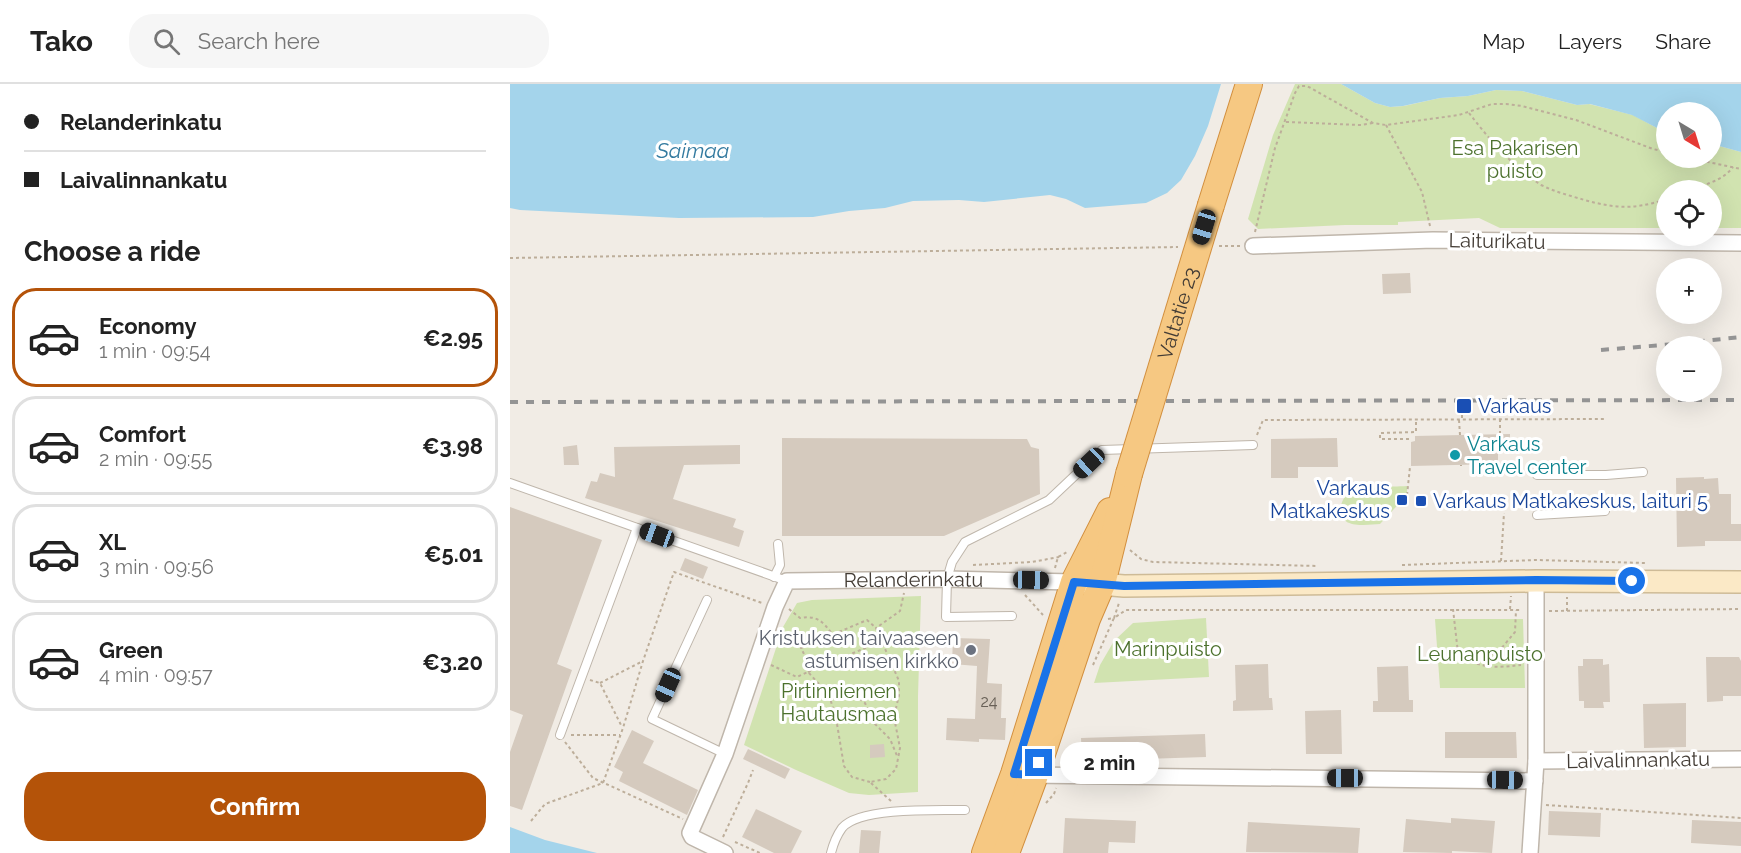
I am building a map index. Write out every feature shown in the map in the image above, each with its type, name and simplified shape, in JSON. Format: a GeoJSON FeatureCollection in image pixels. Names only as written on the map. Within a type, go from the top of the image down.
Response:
{"type":"FeatureCollection","features":[{"type":"Feature","properties":{"kind":"highway","name":"Valtatie 23"},"geometry":{"type":"LineString","coordinates":[[1036,775],[1087,619],[1102,584],[1127,479],[1249,84]]}},
{"type":"Feature","properties":{"kind":"highway","name":"Valtatie 23"},"geometry":{"type":"LineString","coordinates":[[1036,775],[1074,582],[1127,479]]}},
{"type":"Feature","properties":{"kind":"highway"},"geometry":{"type":"LineString","coordinates":[[985,853],[1036,775]]}},
{"type":"Feature","properties":{"kind":"highway"},"geometry":{"type":"LineString","coordinates":[[1006,853],[1036,775]]}},
{"type":"Feature","properties":{"kind":"main road","name":"Relanderinkatu"},"geometry":{"type":"LineString","coordinates":[[1074,582],[1124,586],[1536,580],[1741,582]]}},
{"type":"Feature","properties":{"kind":"street","name":"Laiturikatu"},"geometry":{"type":"LineString","coordinates":[[1253,246],[1433,240],[1741,243]]}},
{"type":"Feature","properties":{"kind":"street","name":"Relanderinkatu"},"geometry":{"type":"LineString","coordinates":[[780,579],[1074,582]]}},
{"type":"Feature","properties":{"kind":"street"},"geometry":{"type":"LineString","coordinates":[[729,847],[692,837],[692,829],[725,754],[781,607],[780,579]]}},
{"type":"Feature","properties":{"kind":"street"},"geometry":{"type":"LineString","coordinates":[[1530,853],[1536,761],[1536,580]]}},
{"type":"Feature","properties":{"kind":"street","name":"Laivalinnankatu"},"geometry":{"type":"LineString","coordinates":[[1536,761],[1741,759]]}},
{"type":"Feature","properties":{"kind":"street"},"geometry":{"type":"LineString","coordinates":[[1036,775],[1535,781]]}},
{"type":"Feature","properties":{"kind":"lane"},"geometry":{"type":"LineString","coordinates":[[1012,616],[946,617],[947,579],[952,562],[965,542],[1049,500],[1102,450],[1253,446]]}},
{"type":"Feature","properties":{"kind":"lane"},"geometry":{"type":"LineString","coordinates":[[1537,475],[1606,475],[1643,472]]}},
{"type":"Feature","properties":{"kind":"lane"},"geometry":{"type":"LineString","coordinates":[[510,483],[780,579],[778,544]]}},
{"type":"Feature","properties":{"kind":"lane"},"geometry":{"type":"LineString","coordinates":[[1537,515],[1605,511]]}},
{"type":"Feature","properties":{"kind":"lane"},"geometry":{"type":"LineString","coordinates":[[560,735],[637,528]]}},
{"type":"Feature","properties":{"kind":"lane"},"geometry":{"type":"LineString","coordinates":[[707,600],[652,719],[725,754]]}},
{"type":"Feature","properties":{"kind":"lane"},"geometry":{"type":"LineString","coordinates":[[831,853],[833,844],[843,827],[853,820],[903,811],[965,810]]}},
{"type":"Feature","properties":{"kind":"path"},"geometry":{"type":"LineString","coordinates":[[1215,246],[1253,246],[1275,148],[1299,86],[1307,86],[1373,123]]}},
{"type":"Feature","properties":{"kind":"path"},"geometry":{"type":"LineString","coordinates":[[1285,122],[1386,125],[1469,112],[1492,104],[1506,104],[1576,120],[1656,150]]}},
{"type":"Feature","properties":{"kind":"path"},"geometry":{"type":"LineString","coordinates":[[1469,112],[1511,160],[1540,184],[1550,189],[1602,205],[1642,207],[1656,202]]}},
{"type":"Feature","properties":{"kind":"path"},"geometry":{"type":"LineString","coordinates":[[1386,125],[1422,192],[1433,240]]}},
{"type":"Feature","properties":{"kind":"path"},"geometry":{"type":"LineString","coordinates":[[1722,165],[1741,168]]}},
{"type":"Feature","properties":{"kind":"path"},"geometry":{"type":"LineString","coordinates":[[1714,180],[1730,172],[1733,167]]}},
{"type":"Feature","properties":{"kind":"path"},"geometry":{"type":"LineString","coordinates":[[510,258],[1184,247]]}},
{"type":"Feature","properties":{"kind":"path"},"geometry":{"type":"LineString","coordinates":[[1460,435],[1462,403]]}},
{"type":"Feature","properties":{"kind":"path"},"geometry":{"type":"LineString","coordinates":[[1409,439],[1380,439],[1380,433],[1416,432],[1416,419]]}},
{"type":"Feature","properties":{"kind":"path"},"geometry":{"type":"LineString","coordinates":[[1500,419],[1500,434]]}},
{"type":"Feature","properties":{"kind":"path"},"geometry":{"type":"LineString","coordinates":[[1253,446],[1263,420],[1604,419]]}},
{"type":"Feature","properties":{"kind":"path"},"geometry":{"type":"LineString","coordinates":[[1500,444],[1501,452]]}},
{"type":"Feature","properties":{"kind":"path"},"geometry":{"type":"LineString","coordinates":[[1407,495],[1410,467]]}},
{"type":"Feature","properties":{"kind":"path"},"geometry":{"type":"LineString","coordinates":[[1501,561],[1504,513]]}},
{"type":"Feature","properties":{"kind":"path"},"geometry":{"type":"LineString","coordinates":[[1126,543],[1130,550],[1141,559],[1154,562],[1320,566]]}},
{"type":"Feature","properties":{"kind":"path"},"geometry":{"type":"LineString","coordinates":[[1395,565],[1536,560],[1648,564]]}},
{"type":"Feature","properties":{"kind":"path"},"geometry":{"type":"LineString","coordinates":[[603,783],[674,572],[781,607],[800,618],[807,617],[822,621],[833,635]]}},
{"type":"Feature","properties":{"kind":"path"},"geometry":{"type":"LineString","coordinates":[[876,628],[900,611],[904,592]]}},
{"type":"Feature","properties":{"kind":"path"},"geometry":{"type":"LineString","coordinates":[[1026,595],[1043,616]]}},
{"type":"Feature","properties":{"kind":"path"},"geometry":{"type":"LineString","coordinates":[[1453,609],[1458,653],[1471,662],[1493,668],[1521,665]]}},
{"type":"Feature","properties":{"kind":"path"},"geometry":{"type":"LineString","coordinates":[[1092,667],[1114,618],[1126,610],[1741,609]]}},
{"type":"Feature","properties":{"kind":"path"},"geometry":{"type":"LineString","coordinates":[[1477,664],[1500,650],[1515,632],[1516,610]]}},
{"type":"Feature","properties":{"kind":"path"},"geometry":{"type":"LineString","coordinates":[[812,670],[801,648],[867,620],[876,628],[899,681],[899,695],[894,717],[900,748],[897,770],[886,779],[870,782]]}},
{"type":"Feature","properties":{"kind":"path"},"geometry":{"type":"LineString","coordinates":[[767,663],[797,677],[882,641]]}},
{"type":"Feature","properties":{"kind":"path"},"geometry":{"type":"LineString","coordinates":[[581,677],[600,683],[643,661]]}},
{"type":"Feature","properties":{"kind":"path"},"geometry":{"type":"LineString","coordinates":[[808,672],[829,695],[836,718],[844,766],[852,777],[870,782],[903,811]]}},
{"type":"Feature","properties":{"kind":"path"},"geometry":{"type":"LineString","coordinates":[[600,683],[623,729]]}},
{"type":"Feature","properties":{"kind":"path"},"geometry":{"type":"LineString","coordinates":[[825,690],[849,691],[865,703],[874,723],[890,739],[898,758]]}},
{"type":"Feature","properties":{"kind":"path"},"geometry":{"type":"LineString","coordinates":[[560,735],[620,735]]}},
{"type":"Feature","properties":{"kind":"path"},"geometry":{"type":"LineString","coordinates":[[560,735],[593,778],[692,829],[723,837],[753,770]]}},
{"type":"Feature","properties":{"kind":"path"},"geometry":{"type":"LineString","coordinates":[[1036,775],[1054,794],[1046,802],[1043,810]]}},
{"type":"Feature","properties":{"kind":"path"},"geometry":{"type":"LineString","coordinates":[[531,821],[545,804],[603,783]]}},
{"type":"Feature","properties":{"kind":"path"},"geometry":{"type":"LineString","coordinates":[[1548,805],[1741,818]]}},
{"type":"Feature","properties":{"kind":"path"},"geometry":{"type":"LineString","coordinates":[[729,847],[760,853]]}},
{"type":"Feature","properties":{"kind":"green space","name":"Esa Pakarisen puisto"},"geometry":{"type":"Polygon","coordinates":[[[1295,84],[1341,84],[1375,103],[1390,107],[1496,90],[1522,91],[1577,105],[1589,104],[1633,115],[1656,127],[1656,168],[1722,168],[1722,147],[1741,152],[1741,228],[1722,228],[1722,180],[1656,180],[1656,228],[1500,228],[1479,218],[1398,222],[1398,225],[1258,229],[1248,219],[1273,135],[1295,84]]]}},
{"type":"Feature","properties":{"kind":"green space"},"geometry":{"type":"Polygon","coordinates":[[[1407,486],[1407,495],[1380,524],[1354,524],[1343,519],[1341,505],[1346,496],[1352,492],[1367,488],[1407,486]]]}},
{"type":"Feature","properties":{"kind":"green space","name":"Pirtinniemen Hautausmaa"},"geometry":{"type":"Polygon","coordinates":[[[921,596],[918,792],[869,795],[849,793],[744,745],[783,627],[797,603],[812,600],[921,596]]]}},
{"type":"Feature","properties":{"kind":"green space","name":"Marinpuisto"},"geometry":{"type":"Polygon","coordinates":[[[1206,618],[1209,677],[1094,683],[1100,665],[1114,641],[1133,623],[1206,618]]]}},
{"type":"Feature","properties":{"kind":"green space","name":"Leunanpuisto"},"geometry":{"type":"Polygon","coordinates":[[[1435,619],[1523,619],[1525,688],[1440,688],[1435,619]]]}},
{"type":"Feature","properties":{"kind":"water","name":"Saimaa"},"geometry":{"type":"Polygon","coordinates":[[[510,84],[1221,84],[1208,126],[1181,180],[1167,193],[1146,203],[1085,208],[1066,199],[1050,195],[984,202],[913,201],[885,208],[813,217],[679,218],[510,208],[510,84]]]}},
{"type":"Feature","properties":{"kind":"water"},"geometry":{"type":"Polygon","coordinates":[[[1341,84],[1741,84],[1741,152],[1722,147],[1722,102],[1656,102],[1656,127],[1632,115],[1590,104],[1577,105],[1522,91],[1496,90],[1403,106],[1390,107],[1375,103],[1341,84]]]}},
{"type":"Feature","properties":{"kind":"water"},"geometry":{"type":"Polygon","coordinates":[[[510,827],[545,840],[597,853],[510,853],[510,827]]]}},
{"type":"Feature","properties":{"kind":"building"},"geometry":{"type":"Polygon","coordinates":[[[1410,273],[1411,293],[1383,294],[1382,274],[1410,273]]]}},
{"type":"Feature","properties":{"kind":"building","name":"Varkaus Travel center"},"geometry":{"type":"Polygon","coordinates":[[[1510,434],[1510,444],[1498,447],[1498,464],[1411,466],[1411,442],[1415,441],[1415,436],[1510,434]]]}},
{"type":"Feature","properties":{"kind":"building"},"geometry":{"type":"Polygon","coordinates":[[[782,438],[1027,439],[1031,447],[1039,449],[1040,494],[944,536],[782,536],[782,438]]]}},
{"type":"Feature","properties":{"kind":"building"},"geometry":{"type":"Polygon","coordinates":[[[1337,438],[1338,467],[1298,467],[1298,478],[1271,478],[1271,439],[1337,438]]]}},
{"type":"Feature","properties":{"kind":"building"},"geometry":{"type":"Polygon","coordinates":[[[577,445],[579,465],[564,465],[563,447],[577,445]]]}},
{"type":"Feature","properties":{"kind":"building"},"geometry":{"type":"Polygon","coordinates":[[[740,445],[740,464],[684,465],[673,499],[736,519],[733,527],[744,531],[739,547],[585,498],[591,481],[597,482],[600,473],[615,477],[614,447],[740,445]]]}},
{"type":"Feature","properties":{"kind":"building"},"geometry":{"type":"Polygon","coordinates":[[[1704,477],[1704,479],[1718,478],[1719,494],[1731,494],[1731,524],[1741,524],[1741,541],[1705,541],[1705,546],[1677,547],[1676,478],[1704,477]]]}},
{"type":"Feature","properties":{"kind":"building"},"geometry":{"type":"Polygon","coordinates":[[[510,507],[602,540],[557,664],[572,670],[522,810],[510,806],[510,752],[523,715],[510,710],[510,507]]]}},
{"type":"Feature","properties":{"kind":"building"},"geometry":{"type":"Polygon","coordinates":[[[685,558],[708,567],[703,579],[680,570],[685,558]]]}},
{"type":"Feature","properties":{"kind":"building"},"geometry":{"type":"Polygon","coordinates":[[[953,638],[990,639],[987,683],[1002,684],[1001,718],[1006,718],[1005,740],[979,739],[979,742],[946,740],[947,718],[975,719],[977,666],[952,664],[953,638]]]}},
{"type":"Feature","properties":{"kind":"building"},"geometry":{"type":"Polygon","coordinates":[[[1706,657],[1739,657],[1741,696],[1723,696],[1723,701],[1707,702],[1706,657]]]}},
{"type":"Feature","properties":{"kind":"building"},"geometry":{"type":"Polygon","coordinates":[[[1583,659],[1603,659],[1603,665],[1609,664],[1610,702],[1603,702],[1604,708],[1584,708],[1584,701],[1579,701],[1578,666],[1583,666],[1583,659]]]}},
{"type":"Feature","properties":{"kind":"building"},"geometry":{"type":"Polygon","coordinates":[[[1268,664],[1269,698],[1272,698],[1273,710],[1233,711],[1233,701],[1236,700],[1235,665],[1268,664]]]}},
{"type":"Feature","properties":{"kind":"building"},"geometry":{"type":"Polygon","coordinates":[[[1408,666],[1409,700],[1413,700],[1413,712],[1373,712],[1373,701],[1378,701],[1377,667],[1408,666]]]}},
{"type":"Feature","properties":{"kind":"building"},"geometry":{"type":"Polygon","coordinates":[[[1686,703],[1686,747],[1644,748],[1643,704],[1686,703]]]}},
{"type":"Feature","properties":{"kind":"building"},"geometry":{"type":"Polygon","coordinates":[[[1341,710],[1342,754],[1306,754],[1305,711],[1341,710]]]}},
{"type":"Feature","properties":{"kind":"building"},"geometry":{"type":"Polygon","coordinates":[[[632,730],[654,741],[643,763],[698,790],[687,815],[619,781],[623,772],[614,767],[632,730]]]}},
{"type":"Feature","properties":{"kind":"building"},"geometry":{"type":"Polygon","coordinates":[[[1445,732],[1516,732],[1517,758],[1445,758],[1445,732]]]}},
{"type":"Feature","properties":{"kind":"building"},"geometry":{"type":"Polygon","coordinates":[[[1205,734],[1206,757],[1082,761],[1081,738],[1205,734]]]}},
{"type":"Feature","properties":{"kind":"building"},"geometry":{"type":"Polygon","coordinates":[[[884,744],[885,757],[870,758],[870,745],[884,744]]]}},
{"type":"Feature","properties":{"kind":"building"},"geometry":{"type":"Polygon","coordinates":[[[748,749],[790,769],[785,779],[743,759],[748,749]]]}},
{"type":"Feature","properties":{"kind":"building"},"geometry":{"type":"Polygon","coordinates":[[[756,809],[802,831],[791,853],[774,853],[742,837],[756,809]]]}},
{"type":"Feature","properties":{"kind":"building"},"geometry":{"type":"Polygon","coordinates":[[[1549,811],[1601,813],[1600,837],[1548,835],[1549,811]]]}},
{"type":"Feature","properties":{"kind":"building"},"geometry":{"type":"Polygon","coordinates":[[[1065,818],[1136,821],[1135,843],[1109,842],[1108,853],[1063,853],[1065,818]]]}},
{"type":"Feature","properties":{"kind":"building"},"geometry":{"type":"Polygon","coordinates":[[[1451,818],[1495,821],[1492,853],[1403,852],[1406,819],[1451,823],[1451,818]]]}},
{"type":"Feature","properties":{"kind":"building"},"geometry":{"type":"Polygon","coordinates":[[[1692,820],[1741,822],[1741,846],[1691,843],[1692,820]]]}},
{"type":"Feature","properties":{"kind":"building"},"geometry":{"type":"Polygon","coordinates":[[[1248,822],[1360,828],[1358,853],[1246,852],[1248,822]]]}},
{"type":"Feature","properties":{"kind":"building"},"geometry":{"type":"Polygon","coordinates":[[[861,830],[881,831],[879,853],[859,853],[861,830]]]}},
{"type":"Feature","properties":{"kind":"railway"},"geometry":{"type":"LineString","coordinates":[[1601,350],[1741,337]]}},
{"type":"Feature","properties":{"kind":"railway"},"geometry":{"type":"LineString","coordinates":[[510,402],[1741,400]]}},
{"type":"Feature","properties":{"kind":"place","name":"Varkaus"},"geometry":{"type":"Point","coordinates":[1464,406]}},
{"type":"Feature","properties":{"kind":"place","name":"Varkaus Travel center"},"geometry":{"type":"Point","coordinates":[1455,455]}},
{"type":"Feature","properties":{"kind":"place","name":"Varkaus Matkakeskus"},"geometry":{"type":"Point","coordinates":[1402,500]}},
{"type":"Feature","properties":{"kind":"place","name":"Varkaus Matkakeskus, laituri 5"},"geometry":{"type":"Point","coordinates":[1421,501]}},
{"type":"Feature","properties":{"kind":"place","name":"Kristuksen taivaaseen astumisen kirkko"},"geometry":{"type":"Point","coordinates":[971,650]}},
{"type":"Feature","properties":{"kind":"route"},"geometry":{"type":"LineString","coordinates":[[1039,763],[1035,775],[1014,774],[1074,582],[1124,586],[1536,580],[1632,581]]}}]}
